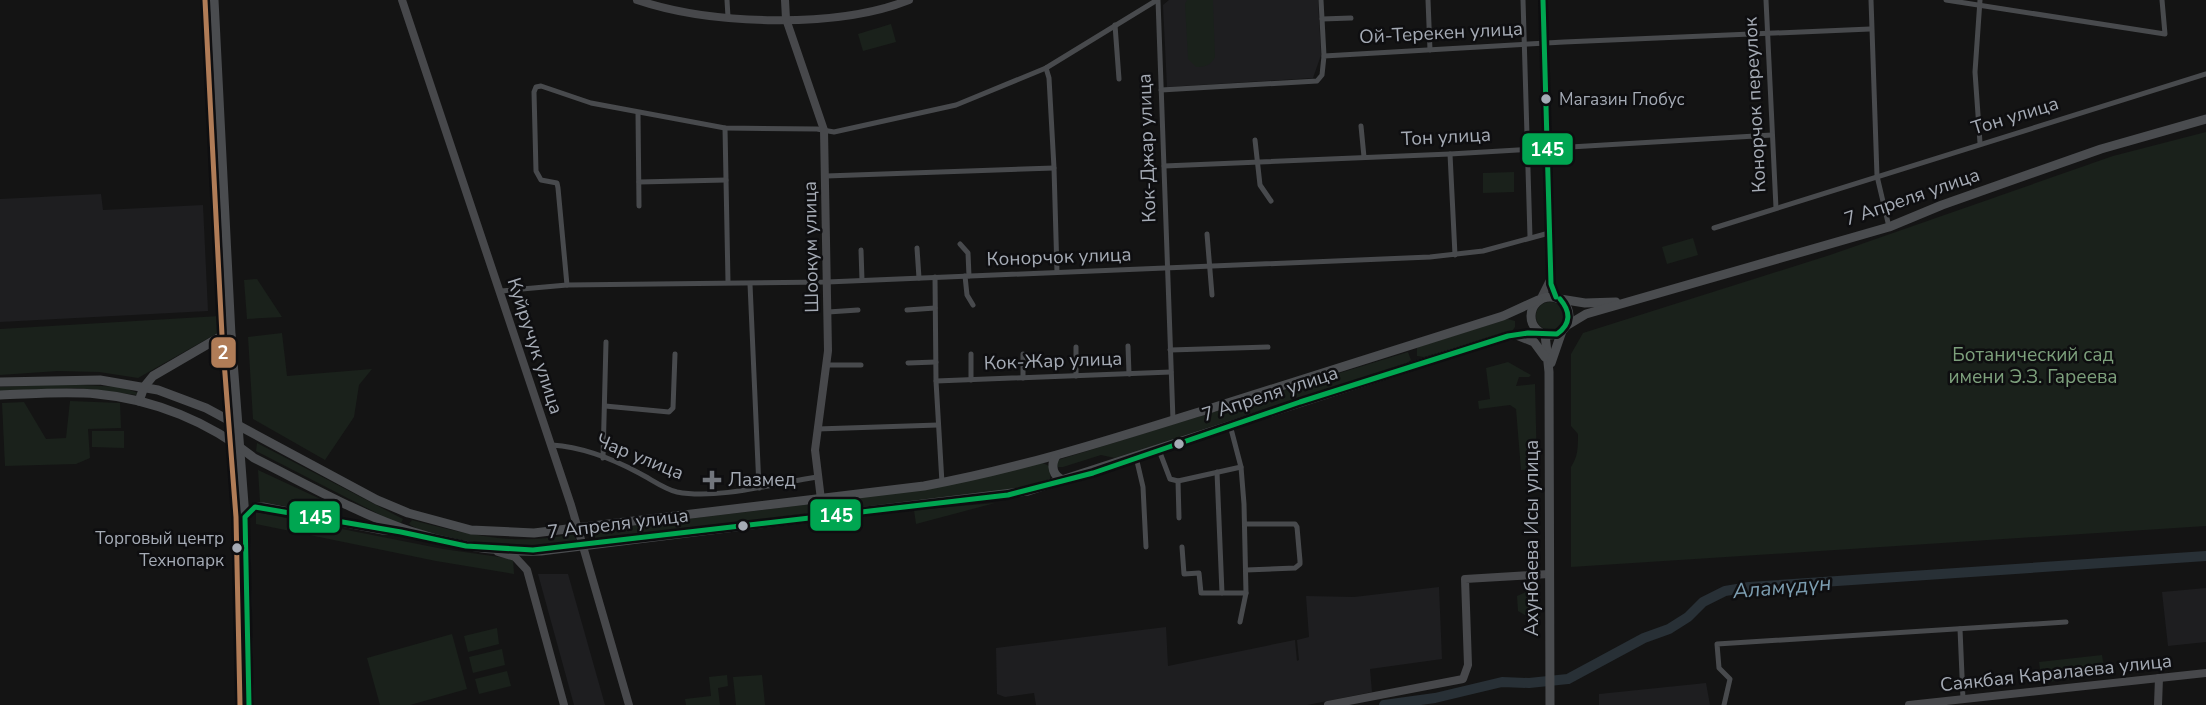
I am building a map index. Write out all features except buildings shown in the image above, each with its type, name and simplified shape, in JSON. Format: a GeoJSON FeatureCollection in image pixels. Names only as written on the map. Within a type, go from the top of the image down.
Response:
{"type":"FeatureCollection","features":[{"type":"Feature","properties":{"kind":"main road"},"geometry":{"type":"LineString","coordinates":[[214,0],[231,335],[245,517],[249,705]]}},
{"type":"Feature","properties":{"kind":"main road","name":"7 Апреля улица"},"geometry":{"type":"LineString","coordinates":[[1564,328],[1586,314],[1889,227],[1942,205],[2101,149],[2206,119]]}},
{"type":"Feature","properties":{"kind":"main road"},"geometry":{"type":"LineString","coordinates":[[1558,298],[1568,310],[1564,328],[1552,335],[1543,334],[1533,325],[1531,314],[1540,299],[1558,298]]}},
{"type":"Feature","properties":{"kind":"main road","name":"7 Апреля улица"},"geometry":{"type":"LineString","coordinates":[[1558,298],[1586,303],[1628,301]]}},
{"type":"Feature","properties":{"kind":"main road","name":"7 Апреля улица"},"geometry":{"type":"LineString","coordinates":[[0,382],[83,379],[144,387],[191,402],[377,500],[408,513],[455,527],[491,532],[555,531],[942,483],[1056,456],[1173,421],[1503,316],[1540,299]]}},
{"type":"Feature","properties":{"kind":"main road","name":"Ахунбаева Исы улица"},"geometry":{"type":"LineString","coordinates":[[1549,372],[1564,328]]}},
{"type":"Feature","properties":{"kind":"main road","name":"7 Апреля улица"},"geometry":{"type":"LineString","coordinates":[[0,395],[78,393],[139,401],[192,420],[241,447],[254,458],[404,531],[449,544],[491,550],[541,551],[1008,495],[1063,481],[1514,335],[1543,334]]}},
{"type":"Feature","properties":{"kind":"main road","name":"Ахунбаева Исы улица"},"geometry":{"type":"LineString","coordinates":[[1543,334],[1549,372],[1550,703]]}},
{"type":"Feature","properties":{"kind":"main road"},"geometry":{"type":"LineString","coordinates":[[139,401],[144,387],[153,376],[220,337],[231,335]]}},
{"type":"Feature","properties":{"kind":"main road"},"geometry":{"type":"LineString","coordinates":[[1514,335],[1524,337],[1541,350],[1549,372]]}},
{"type":"Feature","properties":{"kind":"main road"},"geometry":{"type":"LineString","coordinates":[[1410,346],[1416,365]]}},
{"type":"Feature","properties":{"kind":"main road"},"geometry":{"type":"LineString","coordinates":[[1056,456],[1053,470],[1063,481]]}},
{"type":"Feature","properties":{"kind":"main road"},"geometry":{"type":"LineString","coordinates":[[245,517],[255,507],[263,507],[383,530],[404,531],[408,513]]}},
{"type":"Feature","properties":{"kind":"street","name":"Куйручук улица"},"geometry":{"type":"LineString","coordinates":[[402,0],[552,445],[629,705]]}},
{"type":"Feature","properties":{"kind":"street"},"geometry":{"type":"LineString","coordinates":[[637,0],[728,17],[786,19],[832,18],[909,0]]}},
{"type":"Feature","properties":{"kind":"street"},"geometry":{"type":"LineString","coordinates":[[727,0],[728,17]]}},
{"type":"Feature","properties":{"kind":"street","name":"Шоокум улица"},"geometry":{"type":"LineString","coordinates":[[785,0],[786,19],[824,130],[828,312],[826,365],[815,450],[823,516]]}},
{"type":"Feature","properties":{"kind":"street"},"geometry":{"type":"LineString","coordinates":[[567,285],[558,188],[556,183],[541,180],[536,170],[536,88],[541,86],[591,103],[638,113],[724,128],[834,132],[949,107],[1046,68],[1148,2],[1157,0]]}},
{"type":"Feature","properties":{"kind":"street","name":"Кок-Джар улица"},"geometry":{"type":"LineString","coordinates":[[1157,0],[1173,421]]}},
{"type":"Feature","properties":{"kind":"street"},"geometry":{"type":"LineString","coordinates":[[1161,90],[1317,81],[1322,75],[1324,56],[1321,0]]}},
{"type":"Feature","properties":{"kind":"street"},"geometry":{"type":"LineString","coordinates":[[1429,0],[1430,50]]}},
{"type":"Feature","properties":{"kind":"street"},"geometry":{"type":"LineString","coordinates":[[1523,0],[1530,237]]}},
{"type":"Feature","properties":{"kind":"street"},"geometry":{"type":"LineString","coordinates":[[1542,0],[1551,277],[1558,298]]}},
{"type":"Feature","properties":{"kind":"street","name":"Конорчок переулок"},"geometry":{"type":"LineString","coordinates":[[1766,0],[1776,208]]}},
{"type":"Feature","properties":{"kind":"street"},"geometry":{"type":"LineString","coordinates":[[1871,0],[1877,176],[1889,227]]}},
{"type":"Feature","properties":{"kind":"street"},"geometry":{"type":"LineString","coordinates":[[1946,0],[1980,3],[2165,34],[2162,0]]}},
{"type":"Feature","properties":{"kind":"street"},"geometry":{"type":"LineString","coordinates":[[1980,3],[1975,72],[1980,144]]}},
{"type":"Feature","properties":{"kind":"street"},"geometry":{"type":"LineString","coordinates":[[1322,19],[1351,18]]}},
{"type":"Feature","properties":{"kind":"street"},"geometry":{"type":"LineString","coordinates":[[1115,25],[1119,79]]}},
{"type":"Feature","properties":{"kind":"street","name":"Ой-Терекен улица"},"geometry":{"type":"LineString","coordinates":[[1324,56],[1523,44],[1870,29]]}},
{"type":"Feature","properties":{"kind":"street"},"geometry":{"type":"LineString","coordinates":[[1046,68],[1049,78],[1054,168],[1057,272]]}},
{"type":"Feature","properties":{"kind":"street","name":"Тон улица"},"geometry":{"type":"LineString","coordinates":[[1714,228],[2206,74]]}},
{"type":"Feature","properties":{"kind":"street"},"geometry":{"type":"LineString","coordinates":[[638,113],[639,206]]}},
{"type":"Feature","properties":{"kind":"street"},"geometry":{"type":"LineString","coordinates":[[1361,126],[1364,157]]}},
{"type":"Feature","properties":{"kind":"street"},"geometry":{"type":"LineString","coordinates":[[724,128],[728,282]]}},
{"type":"Feature","properties":{"kind":"street","name":"Тон улица"},"geometry":{"type":"LineString","coordinates":[[1164,166],[1450,154],[1772,135]]}},
{"type":"Feature","properties":{"kind":"street"},"geometry":{"type":"LineString","coordinates":[[1255,140],[1260,185],[1271,201]]}},
{"type":"Feature","properties":{"kind":"street"},"geometry":{"type":"LineString","coordinates":[[1450,154],[1455,255]]}},
{"type":"Feature","properties":{"kind":"street"},"geometry":{"type":"LineString","coordinates":[[826,176],[1054,168]]}},
{"type":"Feature","properties":{"kind":"street"},"geometry":{"type":"LineString","coordinates":[[639,182],[726,180]]}},
{"type":"Feature","properties":{"kind":"street","name":"Конорчок улица"},"geometry":{"type":"LineString","coordinates":[[501,291],[567,285],[827,282],[1455,255],[1483,251],[1549,233]]}},
{"type":"Feature","properties":{"kind":"street"},"geometry":{"type":"LineString","coordinates":[[1207,234],[1212,295]]}},
{"type":"Feature","properties":{"kind":"street"},"geometry":{"type":"LineString","coordinates":[[960,244],[968,253],[967,295],[973,305]]}},
{"type":"Feature","properties":{"kind":"street"},"geometry":{"type":"LineString","coordinates":[[917,248],[919,278]]}},
{"type":"Feature","properties":{"kind":"street"},"geometry":{"type":"LineString","coordinates":[[861,250],[862,280]]}},
{"type":"Feature","properties":{"kind":"street"},"geometry":{"type":"LineString","coordinates":[[935,277],[937,425],[942,483]]}},
{"type":"Feature","properties":{"kind":"street"},"geometry":{"type":"LineString","coordinates":[[1540,299],[1551,277]]}},
{"type":"Feature","properties":{"kind":"street"},"geometry":{"type":"LineString","coordinates":[[750,284],[760,488]]}},
{"type":"Feature","properties":{"kind":"street"},"geometry":{"type":"LineString","coordinates":[[907,310],[935,308]]}},
{"type":"Feature","properties":{"kind":"street"},"geometry":{"type":"LineString","coordinates":[[828,312],[858,310]]}},
{"type":"Feature","properties":{"kind":"street"},"geometry":{"type":"LineString","coordinates":[[603,458],[606,342]]}},
{"type":"Feature","properties":{"kind":"street"},"geometry":{"type":"LineString","coordinates":[[1128,346],[1129,374]]}},
{"type":"Feature","properties":{"kind":"street"},"geometry":{"type":"LineString","coordinates":[[1076,347],[1076,376]]}},
{"type":"Feature","properties":{"kind":"street"},"geometry":{"type":"LineString","coordinates":[[1170,350],[1268,347]]}},
{"type":"Feature","properties":{"kind":"street"},"geometry":{"type":"LineString","coordinates":[[605,406],[669,412],[673,408],[675,354]]}},
{"type":"Feature","properties":{"kind":"street"},"geometry":{"type":"LineString","coordinates":[[971,354],[971,380]]}},
{"type":"Feature","properties":{"kind":"street"},"geometry":{"type":"LineString","coordinates":[[1023,354],[1023,378]]}},
{"type":"Feature","properties":{"kind":"street"},"geometry":{"type":"LineString","coordinates":[[908,363],[936,362]]}},
{"type":"Feature","properties":{"kind":"street"},"geometry":{"type":"LineString","coordinates":[[826,365],[861,365]]}},
{"type":"Feature","properties":{"kind":"street","name":"Кок-Жар улица"},"geometry":{"type":"LineString","coordinates":[[936,381],[1171,373]]}},
{"type":"Feature","properties":{"kind":"street"},"geometry":{"type":"LineString","coordinates":[[817,429],[937,425]]}},
{"type":"Feature","properties":{"kind":"street"},"geometry":{"type":"LineString","coordinates":[[1230,425],[1241,467],[1245,524],[1246,593],[1240,622]]}},
{"type":"Feature","properties":{"kind":"street","name":"Чар улица"},"geometry":{"type":"LineString","coordinates":[[552,445],[566,446],[603,458],[676,492],[760,488],[817,477]]}},
{"type":"Feature","properties":{"kind":"street"},"geometry":{"type":"LineString","coordinates":[[1159,450],[1170,479],[1178,481],[1241,467]]}},
{"type":"Feature","properties":{"kind":"street"},"geometry":{"type":"LineString","coordinates":[[1136,457],[1143,487],[1146,547]]}},
{"type":"Feature","properties":{"kind":"street"},"geometry":{"type":"LineString","coordinates":[[1217,472],[1222,593]]}},
{"type":"Feature","properties":{"kind":"street"},"geometry":{"type":"LineString","coordinates":[[1178,481],[1179,519]]}},
{"type":"Feature","properties":{"kind":"street"},"geometry":{"type":"LineString","coordinates":[[1245,524],[1295,524],[1300,561],[1295,568],[1246,570]]}},
{"type":"Feature","properties":{"kind":"street"},"geometry":{"type":"LineString","coordinates":[[1182,547],[1184,573],[1199,573],[1201,593],[1246,593]]}},
{"type":"Feature","properties":{"kind":"street"},"geometry":{"type":"LineString","coordinates":[[491,550],[515,557],[527,570],[564,705]]}},
{"type":"Feature","properties":{"kind":"street"},"geometry":{"type":"LineString","coordinates":[[527,570],[532,556],[541,551]]}},
{"type":"Feature","properties":{"kind":"street"},"geometry":{"type":"LineString","coordinates":[[1328,705],[1463,680],[1468,665],[1465,579],[1549,575]]}},
{"type":"Feature","properties":{"kind":"street"},"geometry":{"type":"LineString","coordinates":[[1724,705],[1730,679],[1720,668],[1717,644],[2066,622]]}},
{"type":"Feature","properties":{"kind":"street"},"geometry":{"type":"LineString","coordinates":[[1960,629],[1963,699]]}},
{"type":"Feature","properties":{"kind":"street","name":"Саякбая Каралаева улица"},"geometry":{"type":"LineString","coordinates":[[1910,705],[2206,673]]}},
{"type":"Feature","properties":{"kind":"street"},"geometry":{"type":"LineString","coordinates":[[2158,705],[2159,678]]}},
{"type":"Feature","properties":{"kind":"shaded area"},"geometry":{"type":"Polygon","coordinates":[[[1169,0],[1318,0],[1321,55],[1313,78],[1167,87],[1163,5],[1169,0]]]}},
{"type":"Feature","properties":{"kind":"shaded area"},"geometry":{"type":"Polygon","coordinates":[[[101,194],[103,210],[203,205],[208,311],[0,322],[0,199],[101,194]]]}},
{"type":"Feature","properties":{"kind":"shaded area"},"geometry":{"type":"Polygon","coordinates":[[[538,574],[568,574],[605,705],[574,705],[538,574]]]}},
{"type":"Feature","properties":{"kind":"shaded area"},"geometry":{"type":"Polygon","coordinates":[[[1439,587],[1442,659],[1370,669],[1372,692],[1307,705],[1036,705],[1034,693],[1005,697],[997,694],[996,648],[1166,627],[1168,666],[1295,640],[1297,661],[1297,640],[1309,637],[1306,596],[1354,597],[1439,587]]]}},
{"type":"Feature","properties":{"kind":"shaded area"},"geometry":{"type":"Polygon","coordinates":[[[2206,588],[2206,642],[2168,646],[2162,592],[2206,588]]]}},
{"type":"Feature","properties":{"kind":"shaded area"},"geometry":{"type":"Polygon","coordinates":[[[1706,683],[1710,705],[1599,705],[1599,694],[1706,683]]]}},
{"type":"Feature","properties":{"kind":"green space"},"geometry":{"type":"Polygon","coordinates":[[[1187,0],[1213,0],[1215,57],[1205,66],[1196,67],[1188,59],[1187,0]]]}},
{"type":"Feature","properties":{"kind":"green space"},"geometry":{"type":"Polygon","coordinates":[[[891,24],[896,42],[863,51],[858,34],[891,24]]]}},
{"type":"Feature","properties":{"kind":"green space","name":"Ботанический сад имени Э.З. Гареева"},"geometry":{"type":"Polygon","coordinates":[[[2206,132],[2206,526],[1571,567],[1571,467],[1577,452],[1578,434],[1571,426],[1571,354],[1583,333],[1830,255],[2113,156],[2206,132]]]}},
{"type":"Feature","properties":{"kind":"green space"},"geometry":{"type":"Polygon","coordinates":[[[1514,172],[1514,192],[1483,193],[1483,173],[1514,172]]]}},
{"type":"Feature","properties":{"kind":"green space"},"geometry":{"type":"Polygon","coordinates":[[[1693,238],[1698,255],[1667,264],[1662,247],[1693,238]]]}},
{"type":"Feature","properties":{"kind":"green space"},"geometry":{"type":"Polygon","coordinates":[[[257,279],[282,317],[247,319],[244,280],[257,279]]]}},
{"type":"Feature","properties":{"kind":"green space"},"geometry":{"type":"Polygon","coordinates":[[[1550,302],[1560,306],[1564,316],[1560,326],[1550,330],[1540,326],[1536,316],[1540,306],[1550,302]]]}},
{"type":"Feature","properties":{"kind":"green space"},"geometry":{"type":"Polygon","coordinates":[[[220,316],[221,331],[138,378],[99,372],[58,371],[0,375],[0,329],[220,316]]]}},
{"type":"Feature","properties":{"kind":"green space"},"geometry":{"type":"Polygon","coordinates":[[[1508,319],[1515,321],[1512,331],[1424,357],[1417,356],[1417,348],[1421,346],[1508,319]]]}},
{"type":"Feature","properties":{"kind":"green space"},"geometry":{"type":"Polygon","coordinates":[[[282,333],[287,376],[372,369],[359,385],[354,417],[325,460],[253,419],[248,337],[282,333]]]}},
{"type":"Feature","properties":{"kind":"green space"},"geometry":{"type":"Polygon","coordinates":[[[1408,352],[1411,360],[1407,363],[1115,458],[1101,455],[1063,467],[1056,464],[1058,460],[1408,352]]]}},
{"type":"Feature","properties":{"kind":"green space"},"geometry":{"type":"Polygon","coordinates":[[[1508,362],[1531,375],[1519,377],[1516,386],[1535,384],[1537,469],[1521,470],[1516,409],[1510,405],[1479,409],[1478,401],[1490,399],[1486,368],[1508,362]]]}},
{"type":"Feature","properties":{"kind":"green space"},"geometry":{"type":"Polygon","coordinates":[[[61,384],[122,387],[138,393],[78,388],[0,391],[0,387],[61,384]]]}},
{"type":"Feature","properties":{"kind":"green space"},"geometry":{"type":"Polygon","coordinates":[[[70,401],[120,403],[121,428],[88,429],[90,458],[76,464],[5,466],[2,403],[24,402],[46,439],[66,438],[70,401]]]}},
{"type":"Feature","properties":{"kind":"green space"},"geometry":{"type":"Polygon","coordinates":[[[92,431],[124,431],[124,448],[92,447],[92,431]]]}},
{"type":"Feature","properties":{"kind":"green space"},"geometry":{"type":"Polygon","coordinates":[[[257,443],[403,519],[400,525],[256,451],[257,443]]]}},
{"type":"Feature","properties":{"kind":"green space"},"geometry":{"type":"Polygon","coordinates":[[[1043,463],[1051,467],[1050,480],[1016,489],[845,509],[830,510],[827,506],[831,501],[1043,463]]]}},
{"type":"Feature","properties":{"kind":"green space"},"geometry":{"type":"Polygon","coordinates":[[[258,470],[329,503],[314,511],[260,502],[258,470]]]}},
{"type":"Feature","properties":{"kind":"green space"},"geometry":{"type":"Polygon","coordinates":[[[995,503],[916,524],[914,510],[995,503]]]}},
{"type":"Feature","properties":{"kind":"green space"},"geometry":{"type":"Polygon","coordinates":[[[811,504],[816,507],[812,514],[598,540],[592,538],[591,534],[597,530],[811,504]]]}},
{"type":"Feature","properties":{"kind":"green space"},"geometry":{"type":"Polygon","coordinates":[[[256,512],[443,549],[513,559],[514,574],[256,524],[256,512]]]}},
{"type":"Feature","properties":{"kind":"green space"},"geometry":{"type":"Polygon","coordinates":[[[412,520],[491,537],[531,539],[571,534],[577,541],[544,547],[493,545],[422,531],[409,524],[412,520]]]}},
{"type":"Feature","properties":{"kind":"green space"},"geometry":{"type":"Polygon","coordinates":[[[1539,586],[1540,624],[1518,611],[1517,596],[1539,586]]]}},
{"type":"Feature","properties":{"kind":"green space"},"geometry":{"type":"Polygon","coordinates":[[[497,628],[499,644],[468,652],[464,636],[497,628]]]}},
{"type":"Feature","properties":{"kind":"green space"},"geometry":{"type":"Polygon","coordinates":[[[452,634],[467,689],[410,705],[380,705],[367,658],[452,634]]]}},
{"type":"Feature","properties":{"kind":"green space"},"geometry":{"type":"Polygon","coordinates":[[[502,649],[505,665],[473,673],[469,657],[502,649]]]}},
{"type":"Feature","properties":{"kind":"green space"},"geometry":{"type":"Polygon","coordinates":[[[2102,655],[2105,675],[2048,682],[2041,677],[2039,662],[2102,655]]]}},
{"type":"Feature","properties":{"kind":"green space"},"geometry":{"type":"Polygon","coordinates":[[[507,671],[511,686],[479,694],[475,679],[507,671]]]}},
{"type":"Feature","properties":{"kind":"green space"},"geometry":{"type":"Polygon","coordinates":[[[727,675],[728,686],[718,688],[720,705],[686,705],[685,699],[711,696],[709,677],[727,675]]]}},
{"type":"Feature","properties":{"kind":"green space"},"geometry":{"type":"Polygon","coordinates":[[[762,675],[765,705],[736,705],[733,677],[762,675]]]}},
{"type":"Feature","properties":{"kind":"waterway","name":"Аламүдүн"},"geometry":{"type":"LineString","coordinates":[[1384,705],[1435,698],[1502,682],[1529,683],[1568,679],[1644,638],[1669,629],[1688,617],[1703,602],[1725,591],[1749,587],[2206,556]]}},
{"type":"Feature","properties":{"kind":"transit line","name":"2"},"geometry":{"type":"LineString","coordinates":[[205,0],[222,335],[236,517],[240,705]]}},
{"type":"Feature","properties":{"kind":"transit line","name":"145"},"geometry":{"type":"LineString","coordinates":[[1543,0],[1551,284],[1556,297]]}},
{"type":"Feature","properties":{"kind":"transit line","name":"145"},"geometry":{"type":"LineString","coordinates":[[249,705],[245,517],[255,507],[466,546],[533,550],[1008,495],[1093,473],[1300,402],[1508,336],[1528,333],[1557,334],[1568,318],[1560,299]]}},
{"type":"Feature","properties":{"kind":"place","name":"Магазин Глобус"},"geometry":{"type":"Point","coordinates":[1546,99]}},
{"type":"Feature","properties":{"kind":"place","name":"Лазмед"},"geometry":{"type":"Point","coordinates":[712,480]}},
{"type":"Feature","properties":{"kind":"place","name":"Торговый центр Технопарк"},"geometry":{"type":"Point","coordinates":[237,548]}}]}
